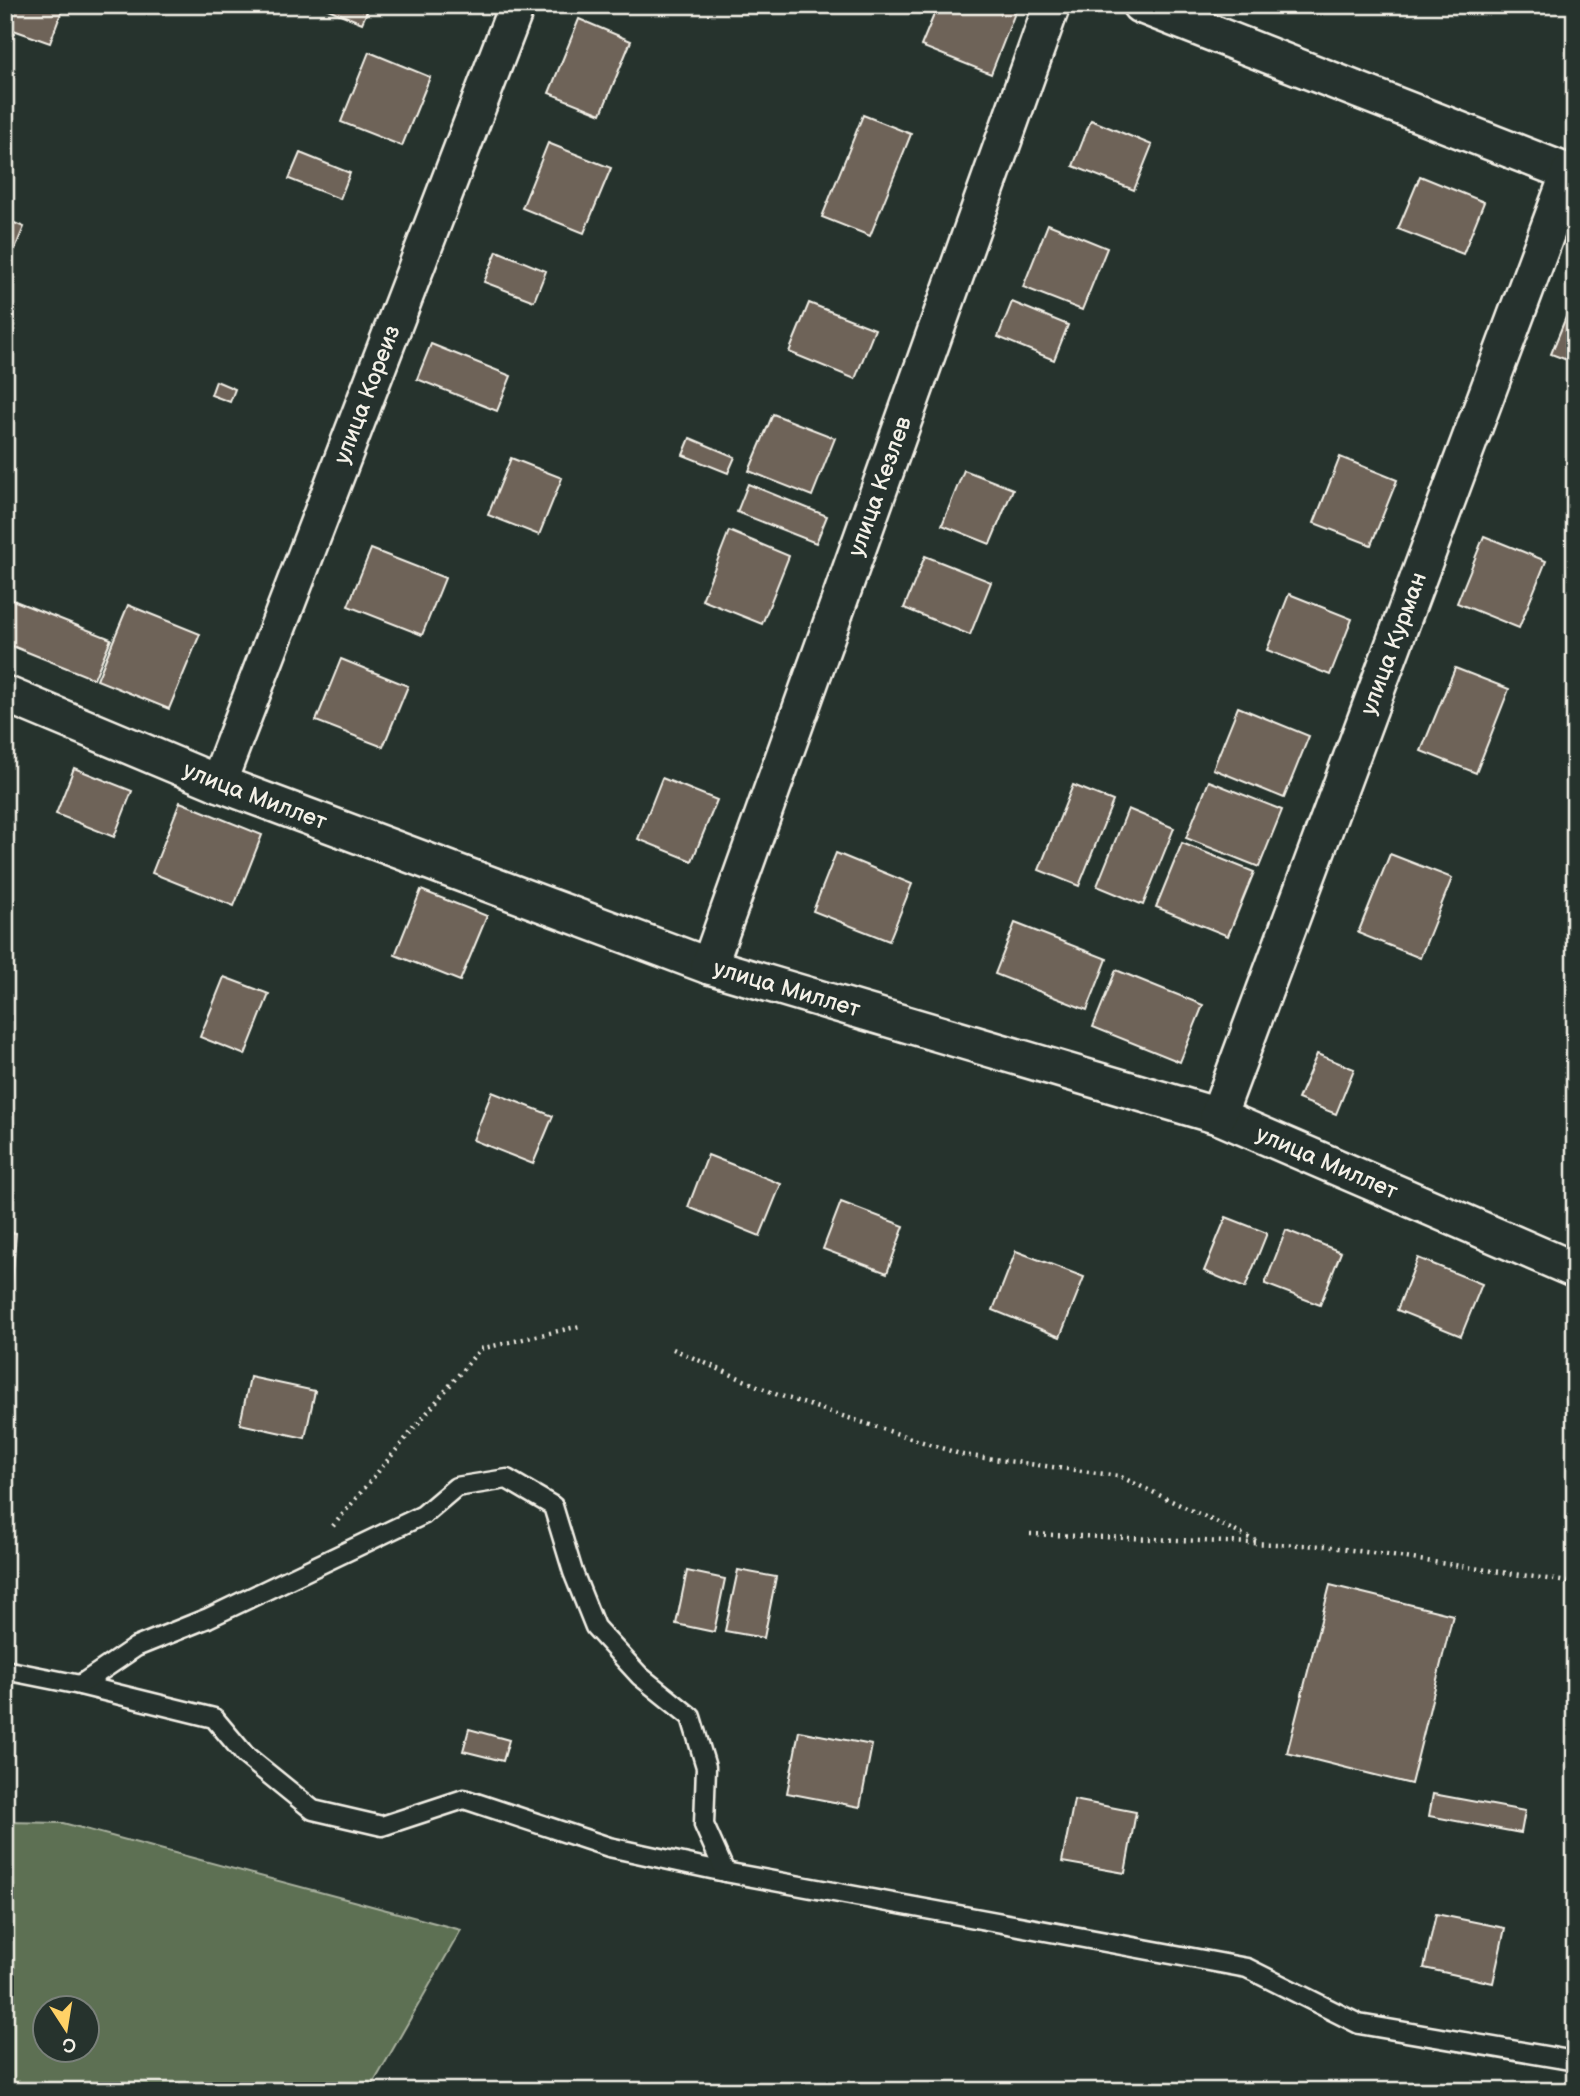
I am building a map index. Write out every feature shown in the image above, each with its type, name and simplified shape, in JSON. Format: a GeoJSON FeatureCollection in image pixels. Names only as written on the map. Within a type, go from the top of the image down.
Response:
{"type":"FeatureCollection","features":[{"type":"Feature","properties":{"kind":"street","name":"улица Кореиз"},"geometry":{"type":"LineString","coordinates":[[218,783],[517,5]]}},
{"type":"Feature","properties":{"kind":"street","name":"улица Кезлев"},"geometry":{"type":"LineString","coordinates":[[709,966],[1052,5]]}},
{"type":"Feature","properties":{"kind":"street"},"geometry":{"type":"LineString","coordinates":[[1140,5],[1572,174]]}},
{"type":"Feature","properties":{"kind":"street","name":"улица Курман"},"geometry":{"type":"LineString","coordinates":[[1217,1116],[1572,174]]}},
{"type":"Feature","properties":{"kind":"street","name":"улица Миллет"},"geometry":{"type":"LineString","coordinates":[[5,694],[218,783],[709,966],[1217,1116],[1575,1270]]}},
{"type":"Feature","properties":{"kind":"lane"},"geometry":{"type":"LineString","coordinates":[[80,1685],[136,1647],[208,1618],[424,1516],[456,1487],[507,1479],[553,1506],[573,1572],[595,1627],[640,1676],[691,1717],[706,1767],[704,1825],[725,1872]]}},
{"type":"Feature","properties":{"kind":"lane"},"geometry":{"type":"LineString","coordinates":[[5,1670],[80,1685],[214,1718],[245,1755],[313,1810],[382,1826],[464,1800],[609,1847],[725,1872],[1247,1968],[1359,2024],[1575,2061]]}},
{"type":"Feature","properties":{"kind":"path"},"geometry":{"type":"LineString","coordinates":[[330,1530],[480,1349],[580,1326]]}},
{"type":"Feature","properties":{"kind":"path"},"geometry":{"type":"LineString","coordinates":[[673,1349],[778,1395],[963,1455],[1119,1476],[1260,1543]]}},
{"type":"Feature","properties":{"kind":"path"},"geometry":{"type":"LineString","coordinates":[[1030,1534],[1325,1546],[1575,1583]]}},
{"type":"Feature","properties":{"kind":"green space"},"geometry":{"type":"Polygon","coordinates":[[[5,1822],[63,1823],[461,1930],[369,2091],[5,2091],[5,1822]]]}},
{"type":"Feature","properties":{"kind":"building"},"geometry":{"type":"Polygon","coordinates":[[[7,5],[64,5],[50,43],[5,27],[7,5]]]}},
{"type":"Feature","properties":{"kind":"building"},"geometry":{"type":"Polygon","coordinates":[[[318,5],[370,5],[362,23],[318,5]]]}},
{"type":"Feature","properties":{"kind":"building"},"geometry":{"type":"Polygon","coordinates":[[[938,5],[1018,5],[991,74],[921,46],[938,5]]]}},
{"type":"Feature","properties":{"kind":"building"},"geometry":{"type":"Polygon","coordinates":[[[579,19],[631,41],[601,114],[549,93],[579,19]]]}},
{"type":"Feature","properties":{"kind":"building"},"geometry":{"type":"Polygon","coordinates":[[[369,52],[430,77],[402,146],[341,122],[369,52]]]}},
{"type":"Feature","properties":{"kind":"building"},"geometry":{"type":"Polygon","coordinates":[[[863,115],[911,134],[870,236],[822,217],[863,115]]]}},
{"type":"Feature","properties":{"kind":"building"},"geometry":{"type":"Polygon","coordinates":[[[1091,120],[1152,145],[1134,190],[1073,166],[1091,120]]]}},
{"type":"Feature","properties":{"kind":"building"},"geometry":{"type":"Polygon","coordinates":[[[548,143],[611,168],[584,233],[522,208],[548,143]]]}},
{"type":"Feature","properties":{"kind":"building"},"geometry":{"type":"Polygon","coordinates":[[[300,153],[350,173],[340,199],[289,179],[300,153]]]}},
{"type":"Feature","properties":{"kind":"building"},"geometry":{"type":"Polygon","coordinates":[[[1420,176],[1484,202],[1463,254],[1398,229],[1420,176]]]}},
{"type":"Feature","properties":{"kind":"building"},"geometry":{"type":"Polygon","coordinates":[[[5,219],[24,227],[5,273],[5,219]]]}},
{"type":"Feature","properties":{"kind":"building"},"geometry":{"type":"Polygon","coordinates":[[[1048,224],[1107,248],[1082,310],[1023,287],[1048,224]]]}},
{"type":"Feature","properties":{"kind":"building"},"geometry":{"type":"Polygon","coordinates":[[[497,251],[546,271],[534,301],[484,282],[497,251]]]}},
{"type":"Feature","properties":{"kind":"building"},"geometry":{"type":"Polygon","coordinates":[[[1575,295],[1575,363],[1551,354],[1575,295]]]}},
{"type":"Feature","properties":{"kind":"building"},"geometry":{"type":"Polygon","coordinates":[[[1012,302],[1068,325],[1054,360],[998,337],[1012,302]]]}},
{"type":"Feature","properties":{"kind":"building"},"geometry":{"type":"Polygon","coordinates":[[[809,303],[875,329],[855,379],[789,352],[809,303]]]}},
{"type":"Feature","properties":{"kind":"building"},"geometry":{"type":"Polygon","coordinates":[[[431,344],[511,376],[497,411],[417,379],[431,344]]]}},
{"type":"Feature","properties":{"kind":"building"},"geometry":{"type":"Polygon","coordinates":[[[216,381],[235,389],[230,402],[211,395],[216,381]]]}},
{"type":"Feature","properties":{"kind":"building"},"geometry":{"type":"Polygon","coordinates":[[[773,414],[835,438],[812,496],[749,471],[773,414]]]}},
{"type":"Feature","properties":{"kind":"building"},"geometry":{"type":"Polygon","coordinates":[[[690,438],[735,457],[728,473],[683,455],[690,438]]]}},
{"type":"Feature","properties":{"kind":"building"},"geometry":{"type":"Polygon","coordinates":[[[1340,457],[1397,480],[1371,545],[1314,523],[1340,457]]]}},
{"type":"Feature","properties":{"kind":"building"},"geometry":{"type":"Polygon","coordinates":[[[511,458],[562,478],[539,535],[488,515],[511,458]]]}},
{"type":"Feature","properties":{"kind":"building"},"geometry":{"type":"Polygon","coordinates":[[[964,470],[1013,489],[990,544],[942,525],[964,470]]]}},
{"type":"Feature","properties":{"kind":"building"},"geometry":{"type":"Polygon","coordinates":[[[748,484],[827,516],[816,543],[737,512],[748,484]]]}},
{"type":"Feature","properties":{"kind":"building"},"geometry":{"type":"Polygon","coordinates":[[[729,531],[789,556],[762,624],[702,600],[729,531]]]}},
{"type":"Feature","properties":{"kind":"building"},"geometry":{"type":"Polygon","coordinates":[[[1484,536],[1546,561],[1519,628],[1457,603],[1484,536]]]}},
{"type":"Feature","properties":{"kind":"building"},"geometry":{"type":"Polygon","coordinates":[[[371,549],[445,578],[422,635],[348,606],[371,549]]]}},
{"type":"Feature","properties":{"kind":"building"},"geometry":{"type":"Polygon","coordinates":[[[925,556],[991,582],[970,635],[904,608],[925,556]]]}},
{"type":"Feature","properties":{"kind":"building"},"geometry":{"type":"Polygon","coordinates":[[[1289,594],[1352,619],[1330,675],[1267,650],[1289,594]]]}},
{"type":"Feature","properties":{"kind":"building"},"geometry":{"type":"Polygon","coordinates":[[[5,597],[111,639],[94,679],[5,643],[5,597]]]}},
{"type":"Feature","properties":{"kind":"building"},"geometry":{"type":"Polygon","coordinates":[[[128,605],[200,634],[169,709],[97,680],[128,605]]]}},
{"type":"Feature","properties":{"kind":"building"},"geometry":{"type":"Polygon","coordinates":[[[341,659],[408,686],[383,747],[316,721],[341,659]]]}},
{"type":"Feature","properties":{"kind":"building"},"geometry":{"type":"Polygon","coordinates":[[[1455,668],[1509,689],[1476,773],[1421,751],[1455,668]]]}},
{"type":"Feature","properties":{"kind":"building"},"geometry":{"type":"Polygon","coordinates":[[[1238,707],[1309,736],[1284,798],[1213,769],[1238,707]]]}},
{"type":"Feature","properties":{"kind":"building"},"geometry":{"type":"Polygon","coordinates":[[[74,768],[132,791],[114,837],[56,814],[74,768]]]}},
{"type":"Feature","properties":{"kind":"building"},"geometry":{"type":"Polygon","coordinates":[[[662,778],[717,800],[692,861],[638,839],[662,778]]]}},
{"type":"Feature","properties":{"kind":"building"},"geometry":{"type":"Polygon","coordinates":[[[1209,781],[1282,810],[1259,867],[1186,838],[1209,781]]]}},
{"type":"Feature","properties":{"kind":"building"},"geometry":{"type":"Polygon","coordinates":[[[1073,785],[1113,801],[1079,886],[1039,870],[1073,785]]]}},
{"type":"Feature","properties":{"kind":"building"},"geometry":{"type":"Polygon","coordinates":[[[180,802],[262,835],[234,906],[152,873],[180,802]]]}},
{"type":"Feature","properties":{"kind":"building"},"geometry":{"type":"Polygon","coordinates":[[[1128,809],[1174,828],[1143,905],[1097,886],[1128,809]]]}},
{"type":"Feature","properties":{"kind":"building"},"geometry":{"type":"Polygon","coordinates":[[[1182,843],[1254,872],[1228,936],[1156,907],[1182,843]]]}},
{"type":"Feature","properties":{"kind":"building"},"geometry":{"type":"Polygon","coordinates":[[[836,853],[912,884],[889,941],[813,911],[836,853]]]}},
{"type":"Feature","properties":{"kind":"building"},"geometry":{"type":"Polygon","coordinates":[[[1390,854],[1452,878],[1420,958],[1358,933],[1390,854]]]}},
{"type":"Feature","properties":{"kind":"building"},"geometry":{"type":"Polygon","coordinates":[[[421,890],[487,916],[460,981],[395,955],[421,890]]]}},
{"type":"Feature","properties":{"kind":"building"},"geometry":{"type":"Polygon","coordinates":[[[1015,923],[1107,959],[1087,1010],[995,974],[1015,923]]]}},
{"type":"Feature","properties":{"kind":"building"},"geometry":{"type":"Polygon","coordinates":[[[1116,970],[1203,1005],[1180,1062],[1093,1027],[1116,970]]]}},
{"type":"Feature","properties":{"kind":"building"},"geometry":{"type":"Polygon","coordinates":[[[224,977],[269,994],[245,1055],[200,1037],[224,977]]]}},
{"type":"Feature","properties":{"kind":"building"},"geometry":{"type":"Polygon","coordinates":[[[1317,1054],[1354,1069],[1336,1114],[1298,1099],[1317,1054]]]}},
{"type":"Feature","properties":{"kind":"building"},"geometry":{"type":"Polygon","coordinates":[[[492,1092],[553,1116],[533,1164],[473,1140],[492,1092]]]}},
{"type":"Feature","properties":{"kind":"building"},"geometry":{"type":"Polygon","coordinates":[[[708,1155],[781,1184],[760,1236],[688,1207],[708,1155]]]}},
{"type":"Feature","properties":{"kind":"building"},"geometry":{"type":"Polygon","coordinates":[[[841,1202],[904,1226],[887,1273],[823,1249],[841,1202]]]}},
{"type":"Feature","properties":{"kind":"building"},"geometry":{"type":"Polygon","coordinates":[[[1226,1217],[1267,1233],[1245,1288],[1204,1271],[1226,1217]]]}},
{"type":"Feature","properties":{"kind":"building"},"geometry":{"type":"Polygon","coordinates":[[[1286,1230],[1341,1252],[1320,1305],[1265,1284],[1286,1230]]]}},
{"type":"Feature","properties":{"kind":"building"},"geometry":{"type":"Polygon","coordinates":[[[5,1232],[16,1233],[11,1296],[5,1296],[5,1232]]]}},
{"type":"Feature","properties":{"kind":"building"},"geometry":{"type":"Polygon","coordinates":[[[1016,1251],[1084,1277],[1060,1337],[993,1310],[1016,1251]]]}},
{"type":"Feature","properties":{"kind":"building"},"geometry":{"type":"Polygon","coordinates":[[[1418,1258],[1482,1284],[1461,1336],[1397,1310],[1418,1258]]]}},
{"type":"Feature","properties":{"kind":"building"},"geometry":{"type":"Polygon","coordinates":[[[250,1377],[315,1391],[305,1438],[240,1424],[250,1377]]]}},
{"type":"Feature","properties":{"kind":"building"},"geometry":{"type":"Polygon","coordinates":[[[738,1570],[776,1577],[764,1638],[725,1631],[738,1570]]]}},
{"type":"Feature","properties":{"kind":"building"},"geometry":{"type":"Polygon","coordinates":[[[687,1571],[725,1579],[714,1632],[676,1624],[687,1571]]]}},
{"type":"Feature","properties":{"kind":"building"},"geometry":{"type":"Polygon","coordinates":[[[1330,1585],[1453,1615],[1411,1784],[1287,1753],[1330,1585]]]}},
{"type":"Feature","properties":{"kind":"building"},"geometry":{"type":"Polygon","coordinates":[[[469,1729],[509,1740],[503,1761],[463,1751],[469,1729]]]}},
{"type":"Feature","properties":{"kind":"building"},"geometry":{"type":"Polygon","coordinates":[[[799,1731],[872,1745],[860,1807],[787,1793],[799,1731]]]}},
{"type":"Feature","properties":{"kind":"building"},"geometry":{"type":"Polygon","coordinates":[[[1433,1794],[1525,1811],[1521,1833],[1429,1816],[1433,1794]]]}},
{"type":"Feature","properties":{"kind":"building"},"geometry":{"type":"Polygon","coordinates":[[[1074,1800],[1136,1812],[1125,1873],[1062,1862],[1074,1800]]]}},
{"type":"Feature","properties":{"kind":"building"},"geometry":{"type":"Polygon","coordinates":[[[1436,1914],[1505,1928],[1493,1983],[1424,1968],[1436,1914]]]}}]}
